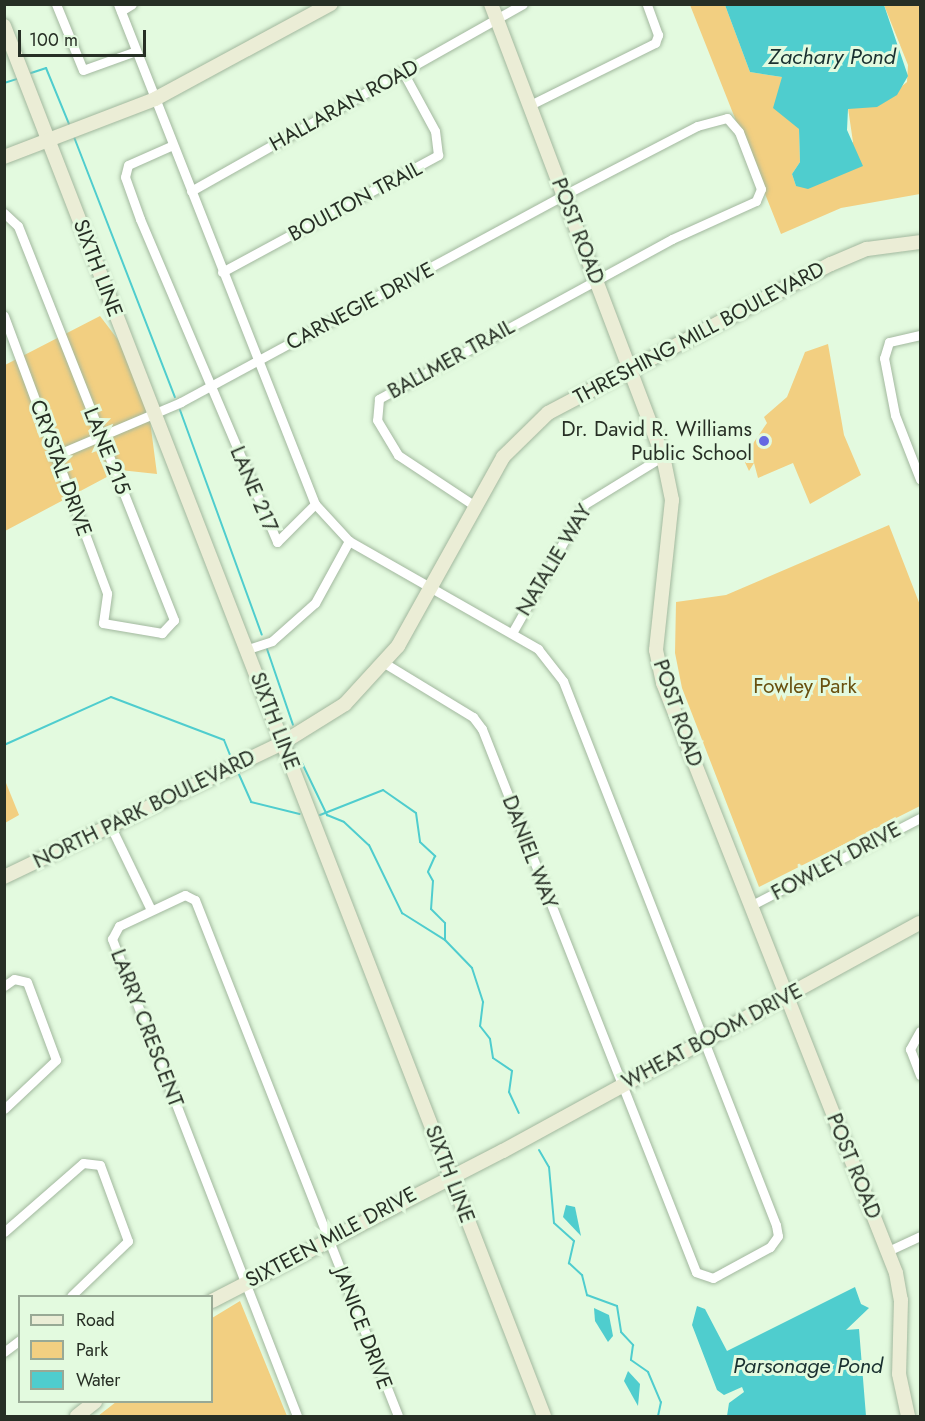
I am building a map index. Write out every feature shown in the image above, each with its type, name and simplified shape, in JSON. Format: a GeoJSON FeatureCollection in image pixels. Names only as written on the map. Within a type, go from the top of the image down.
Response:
{"type":"FeatureCollection","features":[{"type":"Feature","properties":{"kind":"street"},"geometry":{"type":"LineString","coordinates":[[57,4],[83,70],[136,51]]}},
{"type":"Feature","properties":{"kind":"street"},"geometry":{"type":"LineString","coordinates":[[132,4],[120,8],[315,504],[349,541],[512,633],[546,656],[563,681],[702,1041]]}},
{"type":"Feature","properties":{"kind":"street"},"geometry":{"type":"LineString","coordinates":[[4,158],[155,99],[331,4]]}},
{"type":"Feature","properties":{"kind":"street","name":"POST ROAD"},"geometry":{"type":"LineString","coordinates":[[491,4],[663,456],[671,509],[656,650],[663,683],[888,1251],[900,1292],[899,1374],[908,1416]]}},
{"type":"Feature","properties":{"kind":"street","name":"HALLARAN ROAD"},"geometry":{"type":"LineString","coordinates":[[191,191],[523,4]]}},
{"type":"Feature","properties":{"kind":"street"},"geometry":{"type":"LineString","coordinates":[[530,105],[655,43],[658,35],[647,4]]}},
{"type":"Feature","properties":{"kind":"street","name":"SIXTH LINE"},"geometry":{"type":"LineString","coordinates":[[4,26],[248,649],[544,1416]]}},
{"type":"Feature","properties":{"kind":"street","name":"BOULTON TRAIL"},"geometry":{"type":"LineString","coordinates":[[222,272],[438,155],[435,131],[403,72]]}},
{"type":"Feature","properties":{"kind":"street","name":"CARNEGIE DRIVE"},"geometry":{"type":"LineString","coordinates":[[54,456],[155,415],[564,195],[719,116],[733,122],[761,189],[756,201],[597,280]]}},
{"type":"Feature","properties":{"kind":"street"},"geometry":{"type":"LineString","coordinates":[[173,144],[128,165],[124,177],[211,386]]}},
{"type":"Feature","properties":{"kind":"street","name":"LANE 215"},"geometry":{"type":"LineString","coordinates":[[4,213],[18,226],[174,620],[156,635],[103,623]]}},
{"type":"Feature","properties":{"kind":"street","name":"THRESHING MILL BOULEVARD"},"geometry":{"type":"LineString","coordinates":[[284,742],[345,705],[386,664],[475,506],[525,432],[631,368],[831,264],[867,249],[921,242]]}},
{"type":"Feature","properties":{"kind":"street","name":"BALLMER TRAIL"},"geometry":{"type":"LineString","coordinates":[[475,506],[398,455],[377,420],[379,399],[597,280]]}},
{"type":"Feature","properties":{"kind":"street","name":"CRYSTAL DRIVE"},"geometry":{"type":"LineString","coordinates":[[4,316],[54,456],[107,593],[103,623]]}},
{"type":"Feature","properties":{"kind":"street"},"geometry":{"type":"LineString","coordinates":[[921,335],[889,342],[884,358],[895,415],[921,479]]}},
{"type":"Feature","properties":{"kind":"street","name":"LANE 217"},"geometry":{"type":"LineString","coordinates":[[211,386],[277,542],[315,504]]}},
{"type":"Feature","properties":{"kind":"street","name":"NATALIE WAY"},"geometry":{"type":"LineString","coordinates":[[512,633],[585,504],[663,456]]}},
{"type":"Feature","properties":{"kind":"street"},"geometry":{"type":"LineString","coordinates":[[248,649],[272,640],[315,603],[349,541]]}},
{"type":"Feature","properties":{"kind":"street","name":"DANIEL WAY"},"geometry":{"type":"LineString","coordinates":[[386,664],[473,717],[482,729],[693,1268],[704,1278],[717,1277],[770,1247],[778,1236],[702,1041]]}},
{"type":"Feature","properties":{"kind":"street","name":"NORTH PARK BOULEVARD"},"geometry":{"type":"LineString","coordinates":[[4,877],[284,742]]}},
{"type":"Feature","properties":{"kind":"street","name":"FOWLEY DRIVE"},"geometry":{"type":"LineString","coordinates":[[752,905],[921,818]]}},
{"type":"Feature","properties":{"kind":"street"},"geometry":{"type":"LineString","coordinates":[[110,825],[151,910]]}},
{"type":"Feature","properties":{"kind":"street","name":"LARRY CRESCENT"},"geometry":{"type":"LineString","coordinates":[[245,1282],[114,944],[115,929],[151,910],[185,895],[195,900],[329,1239]]}},
{"type":"Feature","properties":{"kind":"street","name":"WHEAT BOOM DRIVE"},"geometry":{"type":"LineString","coordinates":[[451,1175],[504,1149],[921,923]]}},
{"type":"Feature","properties":{"kind":"street"},"geometry":{"type":"LineString","coordinates":[[4,986],[14,979],[27,982],[57,1060],[4,1110]]}},
{"type":"Feature","properties":{"kind":"street"},"geometry":{"type":"LineString","coordinates":[[921,1031],[910,1049],[921,1075]]}},
{"type":"Feature","properties":{"kind":"street"},"geometry":{"type":"LineString","coordinates":[[4,1232],[83,1163],[100,1165],[128,1241],[72,1295]]}},
{"type":"Feature","properties":{"kind":"street","name":"SIXTEEN MILE DRIVE"},"geometry":{"type":"LineString","coordinates":[[213,1300],[451,1175]]}},
{"type":"Feature","properties":{"kind":"street"},"geometry":{"type":"LineString","coordinates":[[888,1251],[921,1236]]}},
{"type":"Feature","properties":{"kind":"street","name":"JANICE DRIVE"},"geometry":{"type":"LineString","coordinates":[[329,1239],[398,1416]]}},
{"type":"Feature","properties":{"kind":"street"},"geometry":{"type":"LineString","coordinates":[[245,1282],[297,1416]]}},
{"type":"Feature","properties":{"kind":"street"},"geometry":{"type":"LineString","coordinates":[[4,1352],[18,1342]]}},
{"type":"Feature","properties":{"kind":"street"},"geometry":{"type":"LineString","coordinates":[[76,1416],[92,1403]]}},
{"type":"Feature","properties":{"kind":"green space"},"geometry":{"type":"Polygon","coordinates":[[[690,5],[725,5],[750,72],[782,77],[799,129],[800,162],[792,174],[796,186],[853,142],[848,108],[882,102],[907,82],[908,65],[884,5],[920,5],[920,194],[841,208],[781,234],[690,5]]]}},
{"type":"Feature","properties":{"kind":"green space"},"geometry":{"type":"Polygon","coordinates":[[[100,316],[119,341],[149,413],[157,474],[120,470],[5,531],[5,365],[100,316]]]}},
{"type":"Feature","properties":{"kind":"green space"},"geometry":{"type":"Polygon","coordinates":[[[828,344],[844,435],[861,475],[810,504],[793,463],[758,478],[754,463],[749,471],[743,458],[767,423],[764,417],[787,397],[805,352],[828,344]]]}},
{"type":"Feature","properties":{"kind":"green space","name":"Fowley Park"},"geometry":{"type":"Polygon","coordinates":[[[889,525],[920,605],[920,806],[759,887],[682,688],[675,653],[676,602],[726,595],[889,525]]]}},
{"type":"Feature","properties":{"kind":"green space"},"geometry":{"type":"Polygon","coordinates":[[[4,778],[19,815],[5,823],[4,823],[4,778]]]}},
{"type":"Feature","properties":{"kind":"green space"},"geometry":{"type":"Polygon","coordinates":[[[240,1301],[287,1416],[98,1416],[115,1403],[213,1403],[213,1317],[240,1301]]]}},
{"type":"Feature","properties":{"kind":"water","name":"Zachary Pond"},"geometry":{"type":"Polygon","coordinates":[[[725,5],[884,5],[908,76],[897,95],[877,107],[848,109],[847,130],[863,166],[808,189],[796,186],[792,174],[800,162],[799,129],[773,108],[782,77],[750,72],[725,5]]]}},
{"type":"Feature","properties":{"kind":"water"},"geometry":{"type":"Polygon","coordinates":[[[566,1205],[575,1207],[581,1236],[563,1217],[566,1205]]]}},
{"type":"Feature","properties":{"kind":"water","name":"Parsonage Pond"},"geometry":{"type":"Polygon","coordinates":[[[855,1287],[861,1304],[869,1308],[846,1330],[859,1329],[866,1416],[727,1416],[729,1403],[744,1392],[742,1387],[724,1395],[717,1390],[692,1325],[697,1306],[705,1309],[727,1351],[855,1287]]]}},
{"type":"Feature","properties":{"kind":"water"},"geometry":{"type":"Polygon","coordinates":[[[594,1308],[609,1315],[613,1336],[608,1342],[595,1321],[594,1308]]]}},
{"type":"Feature","properties":{"kind":"water"},"geometry":{"type":"Polygon","coordinates":[[[628,1371],[640,1384],[638,1406],[624,1381],[628,1371]]]}},
{"type":"Feature","properties":{"kind":"waterway"},"geometry":{"type":"LineString","coordinates":[[31,73],[46,68],[69,124]]}},
{"type":"Feature","properties":{"kind":"waterway"},"geometry":{"type":"LineString","coordinates":[[4,83],[17,79]]}},
{"type":"Feature","properties":{"kind":"waterway"},"geometry":{"type":"LineString","coordinates":[[74,137],[175,397]]}},
{"type":"Feature","properties":{"kind":"waterway"},"geometry":{"type":"LineString","coordinates":[[180,410],[262,635]]}},
{"type":"Feature","properties":{"kind":"waterway"},"geometry":{"type":"LineString","coordinates":[[267,649],[293,725]]}},
{"type":"Feature","properties":{"kind":"waterway"},"geometry":{"type":"LineString","coordinates":[[4,745],[111,697],[224,740],[233,762]]}},
{"type":"Feature","properties":{"kind":"waterway"},"geometry":{"type":"LineString","coordinates":[[302,763],[327,815],[344,822],[369,845],[402,913],[445,940]]}},
{"type":"Feature","properties":{"kind":"waterway"},"geometry":{"type":"LineString","coordinates":[[237,770],[251,802],[300,814]]}},
{"type":"Feature","properties":{"kind":"waterway"},"geometry":{"type":"LineString","coordinates":[[320,815],[383,790],[416,813],[420,842],[435,856],[428,872],[433,881],[431,909],[445,923],[445,940],[472,968],[483,1002],[480,1026],[490,1039],[493,1058],[512,1071],[509,1092],[519,1113]]}},
{"type":"Feature","properties":{"kind":"waterway"},"geometry":{"type":"LineString","coordinates":[[539,1150],[549,1167],[554,1223],[574,1241],[569,1263],[582,1275],[587,1295],[617,1306],[621,1332],[633,1345],[631,1360],[648,1372],[661,1402],[658,1416]]}},
{"type":"Feature","properties":{"kind":"place","name":"Dr. David R. Williams Public School"},"geometry":{"type":"Point","coordinates":[764,441]}}]}
